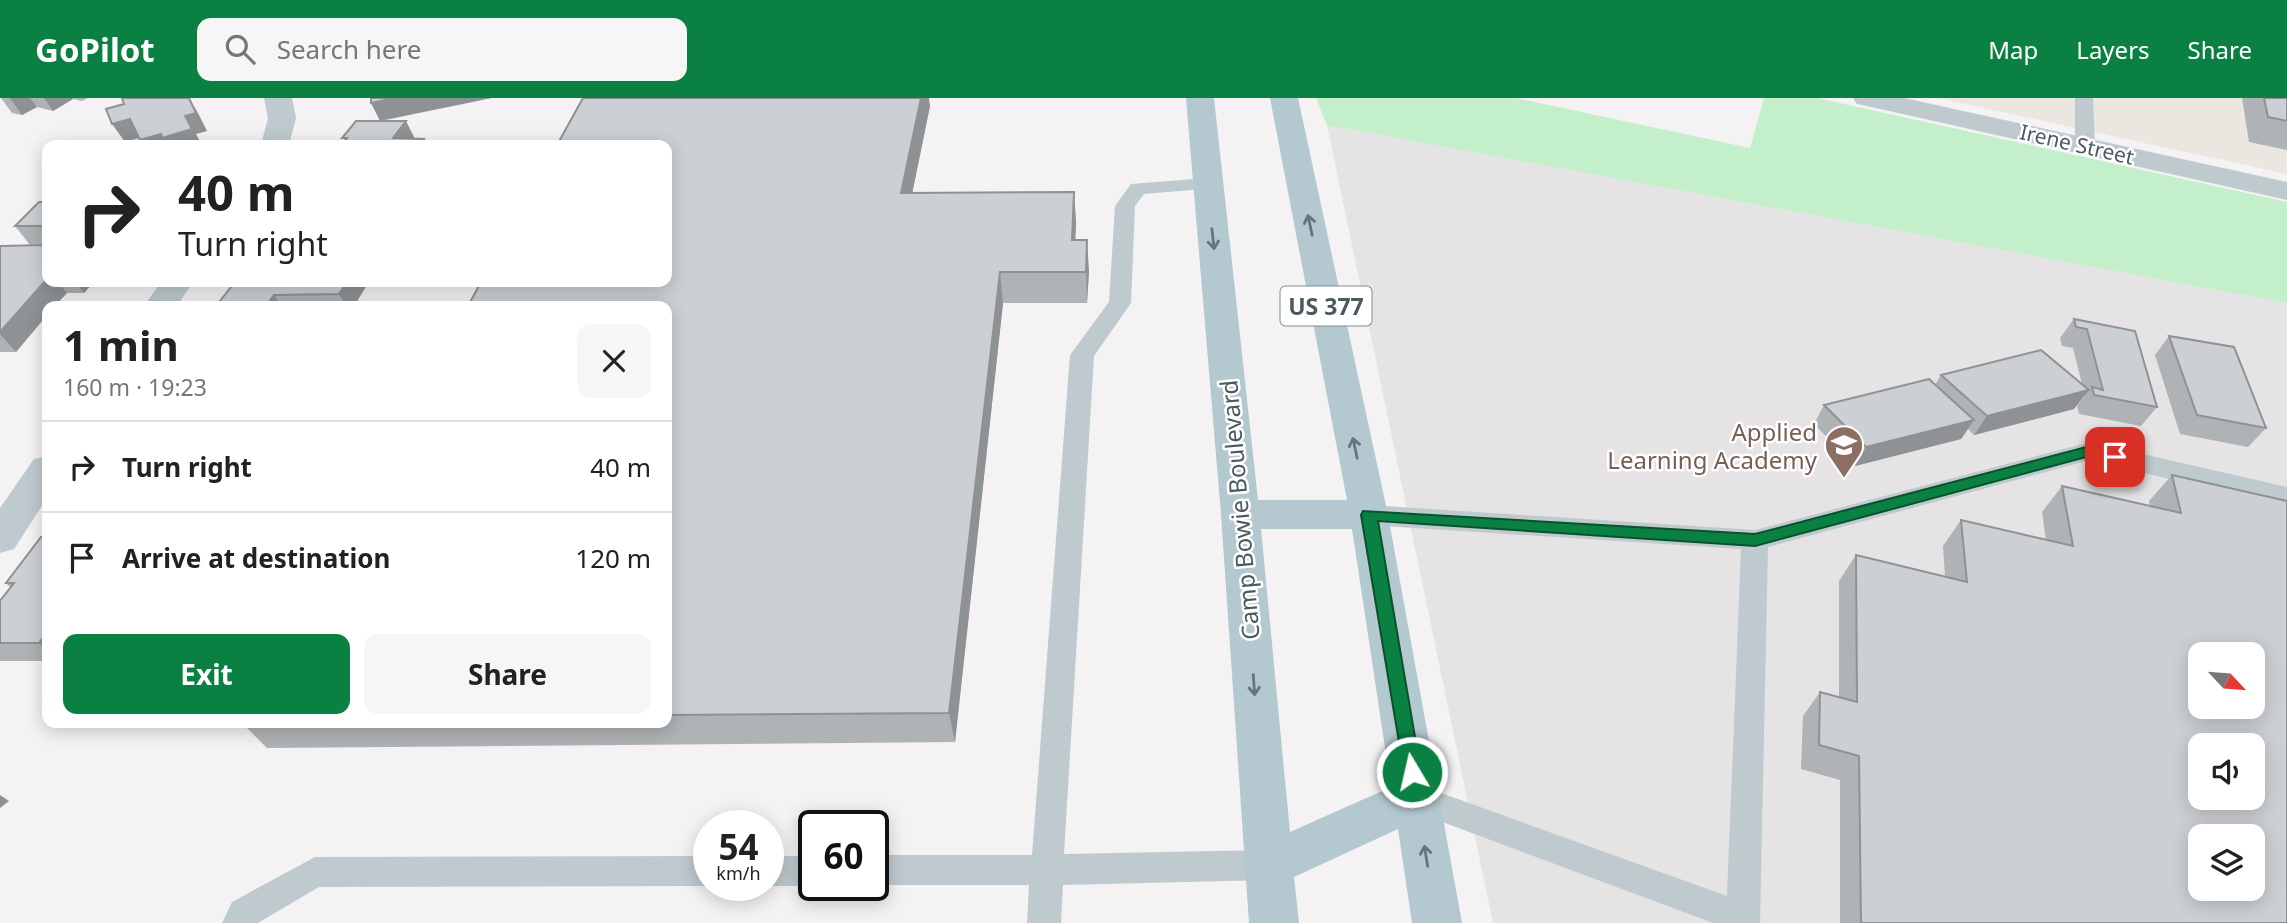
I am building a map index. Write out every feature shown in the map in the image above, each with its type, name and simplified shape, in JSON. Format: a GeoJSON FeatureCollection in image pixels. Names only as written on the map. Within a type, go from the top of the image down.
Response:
{"type":"FeatureCollection","features":[{"type":"Feature","properties":{"kind":"main road","name":"Camp Bowie Boulevard"},"geometry":{"type":"LineString","coordinates":[[1199,98],[1240,514],[1274,923]]}},
{"type":"Feature","properties":{"kind":"main road","name":"US 377"},"geometry":{"type":"LineString","coordinates":[[1284,98],[1369,515],[1437,923]]}},
{"type":"Feature","properties":{"kind":"main road"},"geometry":{"type":"LineString","coordinates":[[1240,514],[1369,515]]}},
{"type":"Feature","properties":{"kind":"main road"},"geometry":{"type":"LineString","coordinates":[[1268,864],[1416,798]]}},
{"type":"Feature","properties":{"kind":"street"},"geometry":{"type":"LineString","coordinates":[[276,140],[282,118],[278,98]]}},
{"type":"Feature","properties":{"kind":"street","name":"Irene Street"},"geometry":{"type":"LineString","coordinates":[[1867,98],[2287,191]]}},
{"type":"Feature","properties":{"kind":"street"},"geometry":{"type":"LineString","coordinates":[[0,538],[42,476]]}},
{"type":"Feature","properties":{"kind":"lane"},"geometry":{"type":"LineString","coordinates":[[2084,98],[2085,146]]}},
{"type":"Feature","properties":{"kind":"lane"},"geometry":{"type":"LineString","coordinates":[[1044,923],[1082,355],[1120,303],[1125,206],[1138,188],[1208,184]]}},
{"type":"Feature","properties":{"kind":"lane"},"geometry":{"type":"LineString","coordinates":[[1369,515],[1755,540],[2090,451],[2287,497]]}},
{"type":"Feature","properties":{"kind":"lane"},"geometry":{"type":"LineString","coordinates":[[1416,798],[1743,920],[1755,540]]}},
{"type":"Feature","properties":{"kind":"lane"},"geometry":{"type":"LineString","coordinates":[[889,870],[1047,870],[1268,864]]}},
{"type":"Feature","properties":{"kind":"lane"},"geometry":{"type":"LineString","coordinates":[[239,923],[244,913],[315,872],[693,871]]}},
{"type":"Feature","properties":{"kind":"shaded area"},"geometry":{"type":"Polygon","coordinates":[[[1938,98],[2287,98],[2287,174],[1938,98]]]}},
{"type":"Feature","properties":{"kind":"shaded area","name":"Applied Learning Academy"},"geometry":{"type":"Polygon","coordinates":[[[1327,125],[2287,303],[2287,923],[1493,923],[1327,125]]]}},
{"type":"Feature","properties":{"kind":"green space"},"geometry":{"type":"Polygon","coordinates":[[[1316,98],[1516,98],[1750,148],[1764,98],[1817,98],[2287,202],[2287,303],[1327,125],[1316,98]]]}},
{"type":"Feature","properties":{"kind":"building"},"geometry":{"type":"Polygon","coordinates":[[[122,98],[189,98],[196,113],[185,116],[192,129],[162,138],[161,134],[140,140],[130,119],[112,124],[106,109],[124,104],[122,98]]]}},
{"type":"Feature","properties":{"kind":"building"},"geometry":{"type":"Polygon","coordinates":[[[371,98],[395,98],[371,103],[371,98]]]}},
{"type":"Feature","properties":{"kind":"building"},"geometry":{"type":"Polygon","coordinates":[[[583,98],[921,98],[901,193],[1074,192],[1072,240],[1087,240],[1086,272],[1000,272],[949,713],[672,715],[672,301],[471,301],[478,287],[672,287],[672,140],[560,140],[583,98]]]}},
{"type":"Feature","properties":{"kind":"building"},"geometry":{"type":"Polygon","coordinates":[[[2264,98],[2287,98],[2287,121],[2268,117],[2264,98]]]}},
{"type":"Feature","properties":{"kind":"building"},"geometry":{"type":"Polygon","coordinates":[[[356,121],[406,121],[393,138],[424,139],[345,140],[347,138],[342,138],[356,121]]]}},
{"type":"Feature","properties":{"kind":"building"},"geometry":{"type":"Polygon","coordinates":[[[39,202],[42,202],[42,226],[15,226],[39,202]]]}},
{"type":"Feature","properties":{"kind":"building"},"geometry":{"type":"Polygon","coordinates":[[[42,245],[42,285],[0,332],[0,246],[42,245]]]}},
{"type":"Feature","properties":{"kind":"building"},"geometry":{"type":"Polygon","coordinates":[[[231,287],[344,287],[339,294],[274,295],[270,301],[220,301],[231,287]]]}},
{"type":"Feature","properties":{"kind":"building"},"geometry":{"type":"Polygon","coordinates":[[[2074,319],[2135,331],[2157,407],[2094,395],[2092,387],[2103,390],[2087,329],[2076,327],[2074,319]]]}},
{"type":"Feature","properties":{"kind":"building"},"geometry":{"type":"Polygon","coordinates":[[[2169,336],[2234,347],[2266,428],[2197,415],[2169,336]]]}},
{"type":"Feature","properties":{"kind":"building"},"geometry":{"type":"Polygon","coordinates":[[[2041,350],[2089,390],[1987,416],[1941,375],[2041,350]]]}},
{"type":"Feature","properties":{"kind":"building"},"geometry":{"type":"Polygon","coordinates":[[[1929,379],[1974,420],[1866,447],[1824,405],[1929,379]]]}},
{"type":"Feature","properties":{"kind":"building"},"geometry":{"type":"Polygon","coordinates":[[[2172,475],[2287,501],[2287,923],[1861,923],[1859,756],[1819,745],[1820,692],[1857,702],[1856,555],[1967,582],[1961,520],[2073,546],[2062,486],[2181,513],[2172,475]]]}},
{"type":"Feature","properties":{"kind":"building"},"geometry":{"type":"Polygon","coordinates":[[[42,537],[42,639],[39,643],[0,643],[0,601],[14,583],[6,583],[42,537]]]}},
{"type":"Feature","properties":{"kind":"place","name":"Applied Learning Academy"},"geometry":{"type":"Point","coordinates":[1844,479]}},
{"type":"Feature","properties":{"kind":"route"},"geometry":{"type":"LineString","coordinates":[[1412,772],[1369,515],[1755,540],[2090,451],[2115,457]]}}]}
